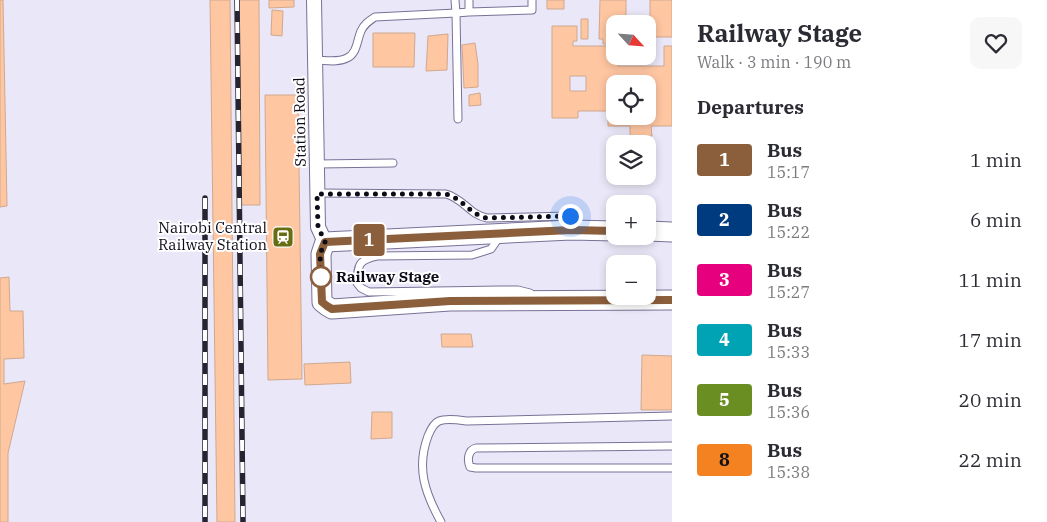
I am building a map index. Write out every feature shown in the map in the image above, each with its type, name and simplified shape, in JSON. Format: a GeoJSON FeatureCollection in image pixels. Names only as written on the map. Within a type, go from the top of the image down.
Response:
{"type":"FeatureCollection","features":[{"type":"Feature","properties":{"kind":"street","name":"Station Road"},"geometry":{"type":"LineString","coordinates":[[314,0],[318,227],[325,242]]}},
{"type":"Feature","properties":{"kind":"street"},"geometry":{"type":"LineString","coordinates":[[606,231],[571,230],[325,242],[320,254],[322,302],[332,309],[450,301],[672,300]]}},
{"type":"Feature","properties":{"kind":"street"},"geometry":{"type":"LineString","coordinates":[[656,231],[672,232]]}},
{"type":"Feature","properties":{"kind":"lane"},"geometry":{"type":"LineString","coordinates":[[455,0],[458,119]]}},
{"type":"Feature","properties":{"kind":"lane"},"geometry":{"type":"LineString","coordinates":[[469,0],[469,12]]}},
{"type":"Feature","properties":{"kind":"lane"},"geometry":{"type":"LineString","coordinates":[[315,60],[341,60],[348,58],[354,52],[362,29],[375,17],[532,10],[532,0]]}},
{"type":"Feature","properties":{"kind":"lane"},"geometry":{"type":"LineString","coordinates":[[316,164],[393,163]]}},
{"type":"Feature","properties":{"kind":"lane"},"geometry":{"type":"LineString","coordinates":[[317,194],[440,193],[459,199],[477,216],[481,217],[570,216]]}},
{"type":"Feature","properties":{"kind":"lane"},"geometry":{"type":"LineString","coordinates":[[502,233],[490,249],[472,255],[377,256],[366,258],[358,268],[357,283],[361,288],[369,292],[518,290],[534,294],[546,301]]}},
{"type":"Feature","properties":{"kind":"lane"},"geometry":{"type":"LineString","coordinates":[[441,522],[431,502],[421,465],[427,438],[434,424],[439,421],[672,416]]}},
{"type":"Feature","properties":{"kind":"lane"},"geometry":{"type":"LineString","coordinates":[[672,446],[476,448],[469,453],[468,464],[470,467],[476,468],[672,468]]}},
{"type":"Feature","properties":{"kind":"building"},"geometry":{"type":"Polygon","coordinates":[[[0,0],[3,0],[7,206],[0,207],[0,0]]]}},
{"type":"Feature","properties":{"kind":"building"},"geometry":{"type":"Polygon","coordinates":[[[210,0],[230,0],[235,522],[217,522],[210,0]]]}},
{"type":"Feature","properties":{"kind":"building"},"geometry":{"type":"Polygon","coordinates":[[[239,0],[259,0],[260,205],[240,205],[239,0]]]}},
{"type":"Feature","properties":{"kind":"building"},"geometry":{"type":"Polygon","coordinates":[[[269,0],[294,0],[294,7],[269,8],[269,0]]]}},
{"type":"Feature","properties":{"kind":"building"},"geometry":{"type":"Polygon","coordinates":[[[547,0],[564,0],[564,9],[547,9],[547,0]]]}},
{"type":"Feature","properties":{"kind":"building"},"geometry":{"type":"Polygon","coordinates":[[[600,0],[626,0],[626,15],[606,15],[606,44],[603,44],[603,39],[599,39],[600,0]]]}},
{"type":"Feature","properties":{"kind":"building"},"geometry":{"type":"Polygon","coordinates":[[[650,0],[672,0],[672,37],[656,37],[656,15],[650,15],[650,0]]]}},
{"type":"Feature","properties":{"kind":"building"},"geometry":{"type":"Polygon","coordinates":[[[272,10],[283,11],[282,36],[271,35],[272,10]]]}},
{"type":"Feature","properties":{"kind":"building"},"geometry":{"type":"Polygon","coordinates":[[[581,19],[588,19],[588,39],[581,39],[581,19]]]}},
{"type":"Feature","properties":{"kind":"building"},"geometry":{"type":"Polygon","coordinates":[[[552,26],[577,26],[577,41],[573,41],[573,46],[606,46],[606,65],[664,66],[664,46],[672,46],[672,126],[651,126],[652,135],[630,135],[630,126],[608,126],[656,125],[656,75],[606,75],[606,111],[578,111],[578,118],[552,118],[552,26]],[[570,76],[570,91],[586,91],[586,76],[570,76]]]}},
{"type":"Feature","properties":{"kind":"building"},"geometry":{"type":"Polygon","coordinates":[[[373,33],[415,33],[414,67],[373,67],[373,33]]]}},
{"type":"Feature","properties":{"kind":"building"},"geometry":{"type":"Polygon","coordinates":[[[448,34],[447,70],[426,71],[428,36],[448,34]]]}},
{"type":"Feature","properties":{"kind":"building"},"geometry":{"type":"Polygon","coordinates":[[[475,43],[478,64],[478,87],[464,88],[462,45],[475,43]]]}},
{"type":"Feature","properties":{"kind":"building"},"geometry":{"type":"Polygon","coordinates":[[[480,93],[481,105],[469,106],[469,95],[480,93]]]}},
{"type":"Feature","properties":{"kind":"building","name":"Nairobi Central Railway Station"},"geometry":{"type":"Polygon","coordinates":[[[265,95],[298,95],[302,379],[268,380],[265,95]]]}},
{"type":"Feature","properties":{"kind":"building"},"geometry":{"type":"Polygon","coordinates":[[[9,277],[10,311],[23,311],[24,358],[4,359],[4,384],[25,381],[8,453],[8,522],[0,522],[0,278],[9,277]]]}},
{"type":"Feature","properties":{"kind":"building"},"geometry":{"type":"Polygon","coordinates":[[[441,334],[471,334],[473,347],[442,347],[441,334]]]}},
{"type":"Feature","properties":{"kind":"building"},"geometry":{"type":"Polygon","coordinates":[[[642,355],[672,356],[672,410],[641,410],[642,355]]]}},
{"type":"Feature","properties":{"kind":"building"},"geometry":{"type":"Polygon","coordinates":[[[350,362],[351,383],[305,385],[304,364],[350,362]]]}},
{"type":"Feature","properties":{"kind":"building"},"geometry":{"type":"Polygon","coordinates":[[[372,412],[392,412],[392,438],[371,439],[372,412]]]}},
{"type":"Feature","properties":{"kind":"railway"},"geometry":{"type":"LineString","coordinates":[[237,0],[243,522]]}},
{"type":"Feature","properties":{"kind":"railway"},"geometry":{"type":"LineString","coordinates":[[205,198],[205,522]]}},
{"type":"Feature","properties":{"kind":"bus line","name":"1"},"geometry":{"type":"LineString","coordinates":[[606,231],[571,230],[325,242],[320,254],[322,302],[332,309],[450,301],[672,300]]}},
{"type":"Feature","properties":{"kind":"place","name":"Nairobi Central Railway Station"},"geometry":{"type":"Point","coordinates":[283,237]}},
{"type":"Feature","properties":{"kind":"place","name":"Railway Stage"},"geometry":{"type":"Point","coordinates":[321,277]}},
{"type":"Feature","properties":{"kind":"route"},"geometry":{"type":"LineString","coordinates":[[321,277],[320,254],[325,242],[318,227],[317,194],[435,193],[446,194],[459,199],[477,216],[481,217],[570,216]]}}]}
